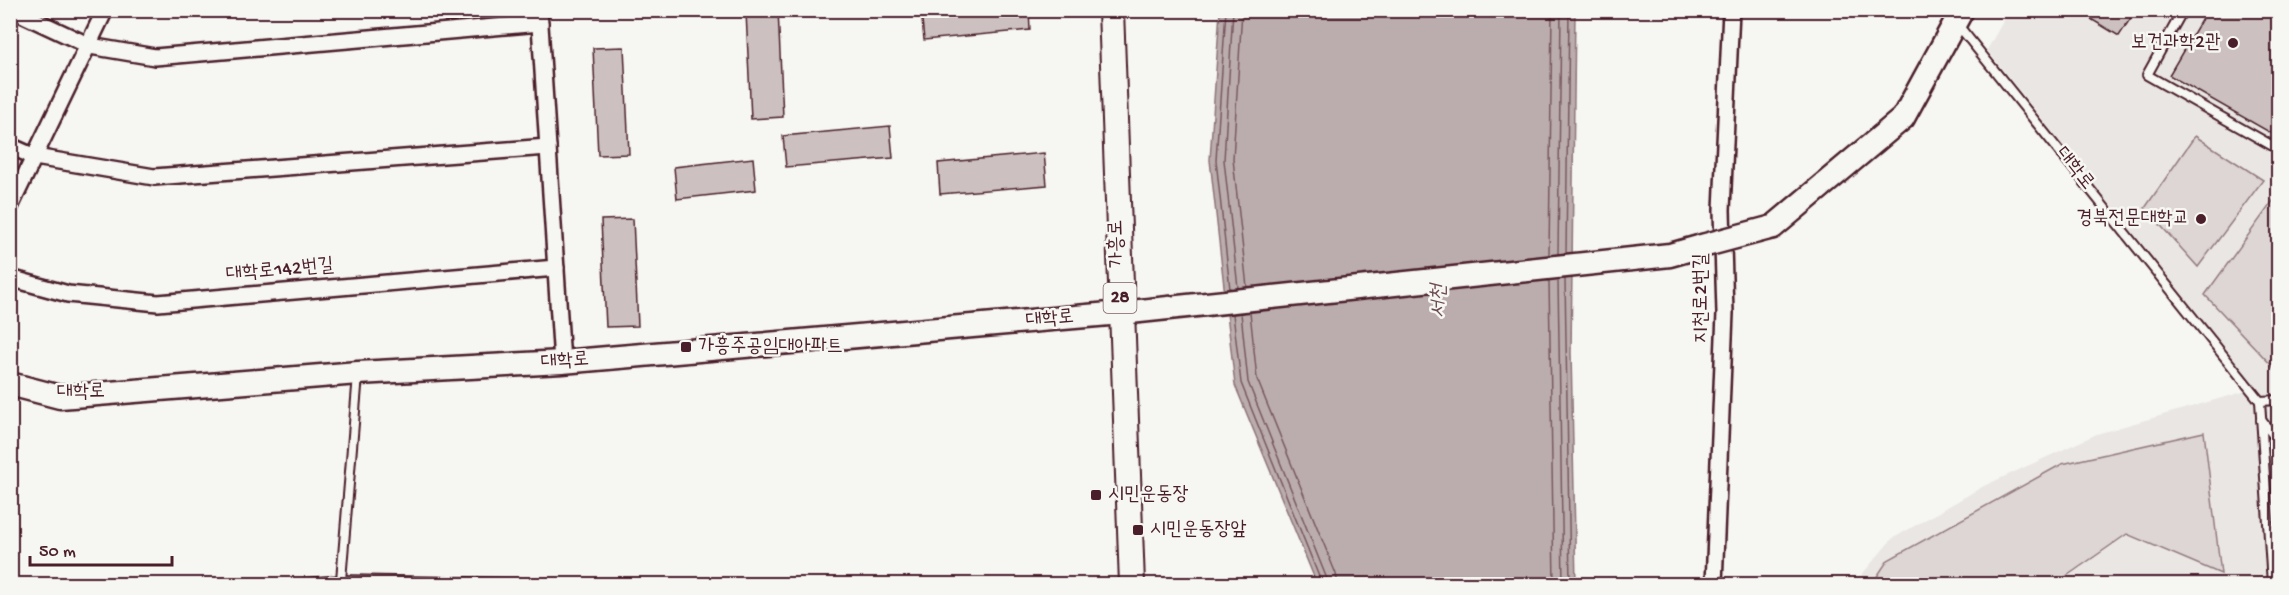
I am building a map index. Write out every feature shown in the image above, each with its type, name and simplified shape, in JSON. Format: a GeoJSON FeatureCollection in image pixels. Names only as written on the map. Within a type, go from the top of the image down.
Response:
{"type":"FeatureCollection","features":[{"type":"Feature","properties":{"kind":"main road","name":"가흥로"},"geometry":{"type":"LineString","coordinates":[[1111,10],[1132,585]]}},
{"type":"Feature","properties":{"kind":"main road","name":"대학로"},"geometry":{"type":"LineString","coordinates":[[10,384],[60,397],[358,373],[562,362],[1121,314],[1670,255],[1773,227],[1903,118],[1959,16]]}},
{"type":"Feature","properties":{"kind":"street"},"geometry":{"type":"LineString","coordinates":[[13,10],[90,46],[155,57],[540,17],[562,362]]}},
{"type":"Feature","properties":{"kind":"street"},"geometry":{"type":"LineString","coordinates":[[10,207],[90,46],[105,10]]}},
{"type":"Feature","properties":{"kind":"street","name":"지천로2번길"},"geometry":{"type":"LineString","coordinates":[[1714,585],[1725,313],[1722,210],[1731,10]]}},
{"type":"Feature","properties":{"kind":"street"},"geometry":{"type":"LineString","coordinates":[[10,146],[35,157],[154,177],[548,147]]}},
{"type":"Feature","properties":{"kind":"street","name":"대학로142번길"},"geometry":{"type":"LineString","coordinates":[[10,279],[68,294],[158,303],[556,268]]}},
{"type":"Feature","properties":{"kind":"lane"},"geometry":{"type":"LineString","coordinates":[[2183,10],[2147,75],[2278,149]]}},
{"type":"Feature","properties":{"kind":"lane","name":"대학로"},"geometry":{"type":"LineString","coordinates":[[1959,16],[2260,401]]}},
{"type":"Feature","properties":{"kind":"lane"},"geometry":{"type":"LineString","coordinates":[[341,580],[358,373]]}},
{"type":"Feature","properties":{"kind":"lane"},"geometry":{"type":"LineString","coordinates":[[2272,585],[2260,401],[2278,400]]}},
{"type":"Feature","properties":{"kind":"lane"},"geometry":{"type":"LineString","coordinates":[[2261,420],[2278,441]]}},
{"type":"Feature","properties":{"kind":"lane"},"geometry":{"type":"LineString","coordinates":[[295,585],[341,580],[551,585]]}},
{"type":"Feature","properties":{"kind":"shaded area","name":"경북전문대학교"},"geometry":{"type":"Polygon","coordinates":[[[2009,11],[2278,11],[2278,584],[1854,584],[1892,539],[1984,486],[2097,434],[2257,388],[1987,50],[2009,11]]]}},
{"type":"Feature","properties":{"kind":"shaded area"},"geometry":{"type":"Polygon","coordinates":[[[2195,136],[2263,180],[2198,267],[2145,208],[2195,136]]]}},
{"type":"Feature","properties":{"kind":"shaded area"},"geometry":{"type":"Polygon","coordinates":[[[2278,194],[2278,368],[2277,371],[2205,295],[2278,194]]]}},
{"type":"Feature","properties":{"kind":"shaded area"},"geometry":{"type":"Polygon","coordinates":[[[2204,432],[2221,574],[2127,534],[2055,584],[1872,584],[1888,560],[2062,464],[2204,432]]]}},
{"type":"Feature","properties":{"kind":"water","name":"서천"},"geometry":{"type":"Polygon","coordinates":[[[1220,11],[1575,11],[1571,353],[1576,584],[1317,584],[1235,385],[1210,160],[1220,11]]]}},
{"type":"Feature","properties":{"kind":"building"},"geometry":{"type":"Polygon","coordinates":[[[778,10],[783,117],[751,119],[746,12],[778,10]]]}},
{"type":"Feature","properties":{"kind":"building"},"geometry":{"type":"Polygon","coordinates":[[[921,10],[1029,10],[1030,30],[924,40],[921,10]]]}},
{"type":"Feature","properties":{"kind":"building"},"geometry":{"type":"Polygon","coordinates":[[[2076,10],[2136,10],[2119,36],[2076,10]]]}},
{"type":"Feature","properties":{"kind":"building","name":"보건과학2관"},"geometry":{"type":"Polygon","coordinates":[[[2207,10],[2278,10],[2278,137],[2169,75],[2207,10]]]}},
{"type":"Feature","properties":{"kind":"building"},"geometry":{"type":"Polygon","coordinates":[[[624,47],[629,154],[598,155],[593,48],[624,47]]]}},
{"type":"Feature","properties":{"kind":"building"},"geometry":{"type":"Polygon","coordinates":[[[890,126],[893,158],[786,167],[783,136],[890,126]]]}},
{"type":"Feature","properties":{"kind":"building"},"geometry":{"type":"Polygon","coordinates":[[[1044,153],[1047,185],[940,194],[938,163],[1044,153]]]}},
{"type":"Feature","properties":{"kind":"building"},"geometry":{"type":"Polygon","coordinates":[[[753,158],[756,190],[677,199],[674,167],[753,158]]]}},
{"type":"Feature","properties":{"kind":"building"},"geometry":{"type":"Polygon","coordinates":[[[633,219],[638,326],[606,327],[601,220],[633,219]]]}},
{"type":"Feature","properties":{"kind":"place","name":"보건과학2관"},"geometry":{"type":"Point","coordinates":[2233,43]}},
{"type":"Feature","properties":{"kind":"place","name":"경북전문대학교"},"geometry":{"type":"Point","coordinates":[2201,219]}},
{"type":"Feature","properties":{"kind":"place","name":"가흥주공임대아파트"},"geometry":{"type":"Point","coordinates":[686,347]}},
{"type":"Feature","properties":{"kind":"place","name":"시민운동장"},"geometry":{"type":"Point","coordinates":[1096,495]}},
{"type":"Feature","properties":{"kind":"place","name":"시민운동장앞"},"geometry":{"type":"Point","coordinates":[1138,530]}}]}
